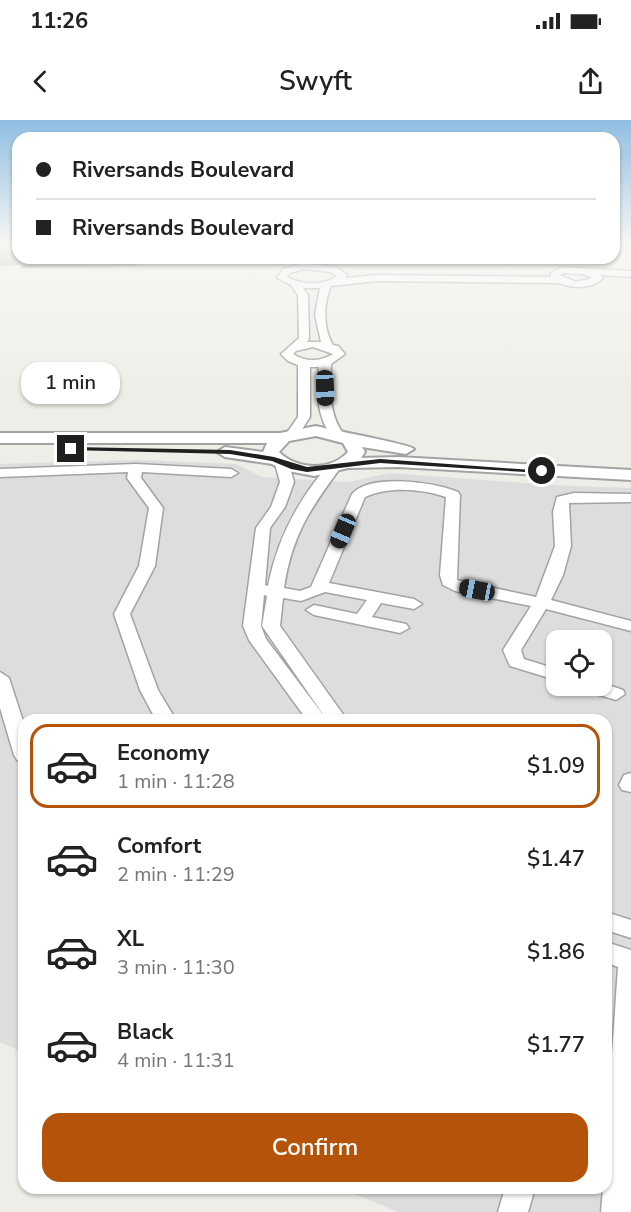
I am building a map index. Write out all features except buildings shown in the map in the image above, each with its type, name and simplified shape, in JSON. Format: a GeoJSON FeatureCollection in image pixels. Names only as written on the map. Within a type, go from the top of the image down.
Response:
{"type":"FeatureCollection","features":[{"type":"Feature","properties":{"kind":"street"},"geometry":{"type":"LineString","coordinates":[[303,295],[304,338],[287,354],[292,359],[304,362],[325,362],[339,354],[324,339],[321,295]]}},
{"type":"Feature","properties":{"kind":"street"},"geometry":{"type":"LineString","coordinates":[[298,346],[328,345]]}},
{"type":"Feature","properties":{"kind":"street"},"geometry":{"type":"LineString","coordinates":[[304,362],[304,417],[271,448],[287,482],[278,507],[263,528],[252,626],[258,640],[313,714]]}},
{"type":"Feature","properties":{"kind":"street"},"geometry":{"type":"LineString","coordinates":[[325,362],[327,418],[331,428],[344,437],[357,452],[320,482],[295,522],[276,577],[271,626],[333,714]]}},
{"type":"Feature","properties":{"kind":"street"},"geometry":{"type":"LineString","coordinates":[[0,438],[286,436],[316,431],[419,450],[631,461]]}},
{"type":"Feature","properties":{"kind":"street"},"geometry":{"type":"LineString","coordinates":[[0,451],[172,449],[230,452],[278,461],[307,470],[340,465],[398,462],[631,475]]}},
{"type":"Feature","properties":{"kind":"street"},"geometry":{"type":"LineString","coordinates":[[136,468],[134,478],[156,507],[147,566],[122,614],[149,690],[163,714]]}},
{"type":"Feature","properties":{"kind":"street"},"geometry":{"type":"LineString","coordinates":[[0,472],[136,468],[231,473]]}},
{"type":"Feature","properties":{"kind":"street"},"geometry":{"type":"LineString","coordinates":[[256,589],[275,590],[301,596],[318,590],[358,494],[371,487],[387,484],[446,492],[453,495],[448,582],[455,586],[545,599],[631,616]]}},
{"type":"Feature","properties":{"kind":"street"},"geometry":{"type":"LineString","coordinates":[[546,672],[516,662],[512,650],[545,599],[564,544],[560,508],[562,501],[574,497],[631,498]]}},
{"type":"Feature","properties":{"kind":"street"},"geometry":{"type":"LineString","coordinates":[[270,517],[295,522]]}},
{"type":"Feature","properties":{"kind":"street"},"geometry":{"type":"LineString","coordinates":[[320,586],[414,604]]}},
{"type":"Feature","properties":{"kind":"street"},"geometry":{"type":"LineString","coordinates":[[361,620],[377,597]]}},
{"type":"Feature","properties":{"kind":"street"},"geometry":{"type":"LineString","coordinates":[[545,599],[631,626]]}},
{"type":"Feature","properties":{"kind":"street"},"geometry":{"type":"LineString","coordinates":[[314,610],[400,628]]}},
{"type":"Feature","properties":{"kind":"street"},"geometry":{"type":"LineString","coordinates":[[0,678],[18,736]]}},
{"type":"Feature","properties":{"kind":"street"},"geometry":{"type":"LineString","coordinates":[[612,693],[616,694]]}},
{"type":"Feature","properties":{"kind":"street"},"geometry":{"type":"LineString","coordinates":[[612,923],[631,929]]}},
{"type":"Feature","properties":{"kind":"street"},"geometry":{"type":"LineString","coordinates":[[612,954],[631,960],[613,1196]]}},
{"type":"Feature","properties":{"kind":"street"},"geometry":{"type":"LineString","coordinates":[[513,1212],[518,1194]]}},
{"type":"Feature","properties":{"kind":"shaded area"},"geometry":{"type":"Polygon","coordinates":[[[138,460],[236,464],[263,477],[349,482],[389,473],[551,485],[631,488],[631,1212],[398,1212],[355,1194],[612,1194],[612,714],[18,714],[18,1050],[0,1042],[0,464],[138,460]]]}},
{"type":"Feature","properties":{"kind":"route"},"geometry":{"type":"LineString","coordinates":[[71,449],[230,452],[274,459],[293,468],[307,470],[321,470],[365,461],[380,461],[542,471]]}}]}
